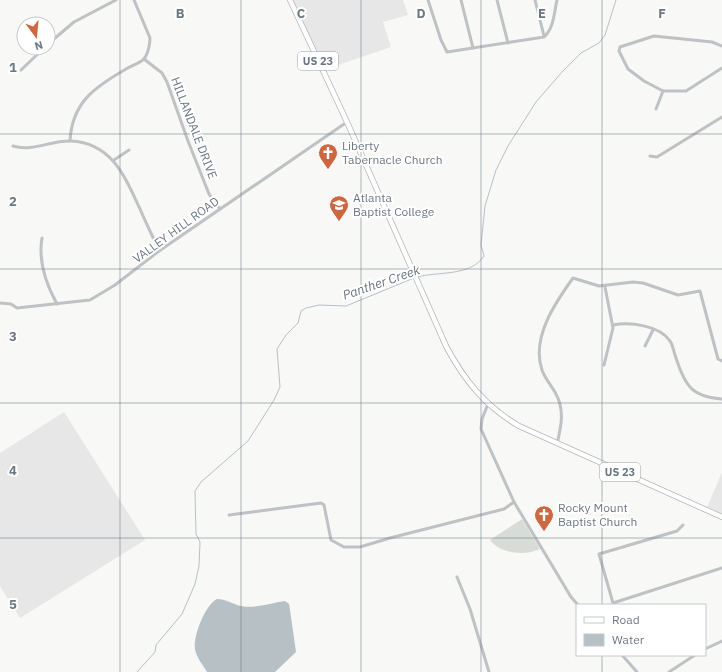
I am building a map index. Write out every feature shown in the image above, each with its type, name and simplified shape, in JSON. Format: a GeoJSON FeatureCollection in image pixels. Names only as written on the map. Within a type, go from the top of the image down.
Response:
{"type":"FeatureCollection","features":[{"type":"Feature","properties":{"kind":"main road","name":"US 23"},"geometry":{"type":"LineString","coordinates":[[290,0],[347,122],[446,346],[466,380],[488,404],[519,426],[722,517]]}},
{"type":"Feature","properties":{"kind":"street"},"geometry":{"type":"LineString","coordinates":[[56,37],[74,22],[116,0]]}},
{"type":"Feature","properties":{"kind":"street"},"geometry":{"type":"LineString","coordinates":[[70,141],[71,127],[77,110],[89,94],[101,84],[144,59],[150,44],[150,38],[134,0]]}},
{"type":"Feature","properties":{"kind":"street"},"geometry":{"type":"LineString","coordinates":[[428,0],[441,40],[447,52],[544,36],[549,32],[552,26],[557,0]]}},
{"type":"Feature","properties":{"kind":"street"},"geometry":{"type":"LineString","coordinates":[[461,0],[474,48]]}},
{"type":"Feature","properties":{"kind":"street"},"geometry":{"type":"LineString","coordinates":[[497,0],[508,43]]}},
{"type":"Feature","properties":{"kind":"street"},"geometry":{"type":"LineString","coordinates":[[535,0],[544,36]]}},
{"type":"Feature","properties":{"kind":"street"},"geometry":{"type":"LineString","coordinates":[[722,46],[712,42],[654,36],[620,47],[619,51],[628,69],[644,81],[663,91],[686,90],[722,68]]}},
{"type":"Feature","properties":{"kind":"street"},"geometry":{"type":"LineString","coordinates":[[21,70],[36,56]]}},
{"type":"Feature","properties":{"kind":"street","name":"HILLANDALE DRIVE"},"geometry":{"type":"LineString","coordinates":[[144,59],[162,73],[168,82],[188,140],[210,194],[220,209]]}},
{"type":"Feature","properties":{"kind":"street"},"geometry":{"type":"LineString","coordinates":[[656,109],[663,91]]}},
{"type":"Feature","properties":{"kind":"street"},"geometry":{"type":"LineString","coordinates":[[650,156],[657,157],[722,117]]}},
{"type":"Feature","properties":{"kind":"street","name":"VALLEY HILL ROAD"},"geometry":{"type":"LineString","coordinates":[[0,303],[11,304],[17,308],[90,300],[115,285],[160,251],[347,122]]}},
{"type":"Feature","properties":{"kind":"street"},"geometry":{"type":"LineString","coordinates":[[13,146],[33,148],[70,141],[96,147],[114,160],[124,175],[160,251]]}},
{"type":"Feature","properties":{"kind":"street"},"geometry":{"type":"LineString","coordinates":[[114,160],[128,150]]}},
{"type":"Feature","properties":{"kind":"street"},"geometry":{"type":"LineString","coordinates":[[42,238],[40,253],[48,288],[56,304]]}},
{"type":"Feature","properties":{"kind":"street"},"geometry":{"type":"LineString","coordinates":[[557,444],[562,425],[562,411],[560,402],[542,371],[540,362],[540,342],[546,322],[573,278],[589,284],[605,286],[633,282],[656,287],[673,295],[682,295],[700,291],[718,359],[722,361]]}},
{"type":"Feature","properties":{"kind":"street"},"geometry":{"type":"LineString","coordinates":[[604,365],[613,324],[605,286]]}},
{"type":"Feature","properties":{"kind":"street"},"geometry":{"type":"LineString","coordinates":[[613,324],[640,324],[670,341],[681,374],[691,388],[698,395],[708,399],[722,399]]}},
{"type":"Feature","properties":{"kind":"street"},"geometry":{"type":"LineString","coordinates":[[645,346],[653,330]]}},
{"type":"Feature","properties":{"kind":"street"},"geometry":{"type":"LineString","coordinates":[[488,404],[482,419],[481,429],[514,502],[557,570],[571,597],[577,604]]}},
{"type":"Feature","properties":{"kind":"street"},"geometry":{"type":"LineString","coordinates":[[229,516],[321,503],[324,505],[331,540],[344,547],[360,547],[390,538],[504,510],[514,502]]}},
{"type":"Feature","properties":{"kind":"street"},"geometry":{"type":"LineString","coordinates":[[683,525],[677,531],[599,554],[613,602],[722,568]]}},
{"type":"Feature","properties":{"kind":"street"},"geometry":{"type":"LineString","coordinates":[[457,577],[470,609],[489,672]]}},
{"type":"Feature","properties":{"kind":"street"},"geometry":{"type":"LineString","coordinates":[[706,649],[722,641]]}},
{"type":"Feature","properties":{"kind":"street"},"geometry":{"type":"LineString","coordinates":[[623,656],[637,672]]}},
{"type":"Feature","properties":{"kind":"street"},"geometry":{"type":"LineString","coordinates":[[669,672],[693,656]]}},
{"type":"Feature","properties":{"kind":"shaded area"},"geometry":{"type":"Polygon","coordinates":[[[292,0],[403,0],[408,15],[383,22],[391,47],[326,69],[292,0]]]}},
{"type":"Feature","properties":{"kind":"shaded area"},"geometry":{"type":"Polygon","coordinates":[[[64,412],[145,540],[20,618],[0,586],[0,453],[64,412]]]}},
{"type":"Feature","properties":{"kind":"shaded area"},"geometry":{"type":"Polygon","coordinates":[[[722,472],[722,516],[706,510],[722,472]]]}},
{"type":"Feature","properties":{"kind":"shaded area"},"geometry":{"type":"Polygon","coordinates":[[[522,519],[540,549],[527,553],[506,551],[494,545],[490,540],[522,519]]]}},
{"type":"Feature","properties":{"kind":"water"},"geometry":{"type":"Polygon","coordinates":[[[217,599],[246,607],[285,601],[289,604],[296,652],[275,672],[207,672],[197,655],[195,643],[198,629],[204,614],[217,599]]]}},
{"type":"Feature","properties":{"kind":"waterway","name":"Panther Creek"},"geometry":{"type":"LineString","coordinates":[[417,277],[462,270],[478,263],[484,256],[481,245],[485,206],[496,170],[508,146],[536,102],[562,72],[581,53],[599,43],[605,35],[616,0]]}},
{"type":"Feature","properties":{"kind":"waterway","name":"Panther Creek"},"geometry":{"type":"LineString","coordinates":[[137,672],[155,652],[156,645],[182,614],[195,584],[199,566],[200,542],[196,534],[195,491],[201,482],[248,441],[274,400],[280,387],[277,349],[286,335],[298,323],[301,311],[306,308],[319,305],[346,306],[414,278]]}},
{"type":"Feature","properties":{"kind":"place","name":"Liberty Tabernacle Church"},"geometry":{"type":"Point","coordinates":[328,170]}},
{"type":"Feature","properties":{"kind":"place","name":"Atlanta Baptist College"},"geometry":{"type":"Point","coordinates":[339,222]}},
{"type":"Feature","properties":{"kind":"place","name":"Rocky Mount Baptist Church"},"geometry":{"type":"Point","coordinates":[544,532]}}]}
